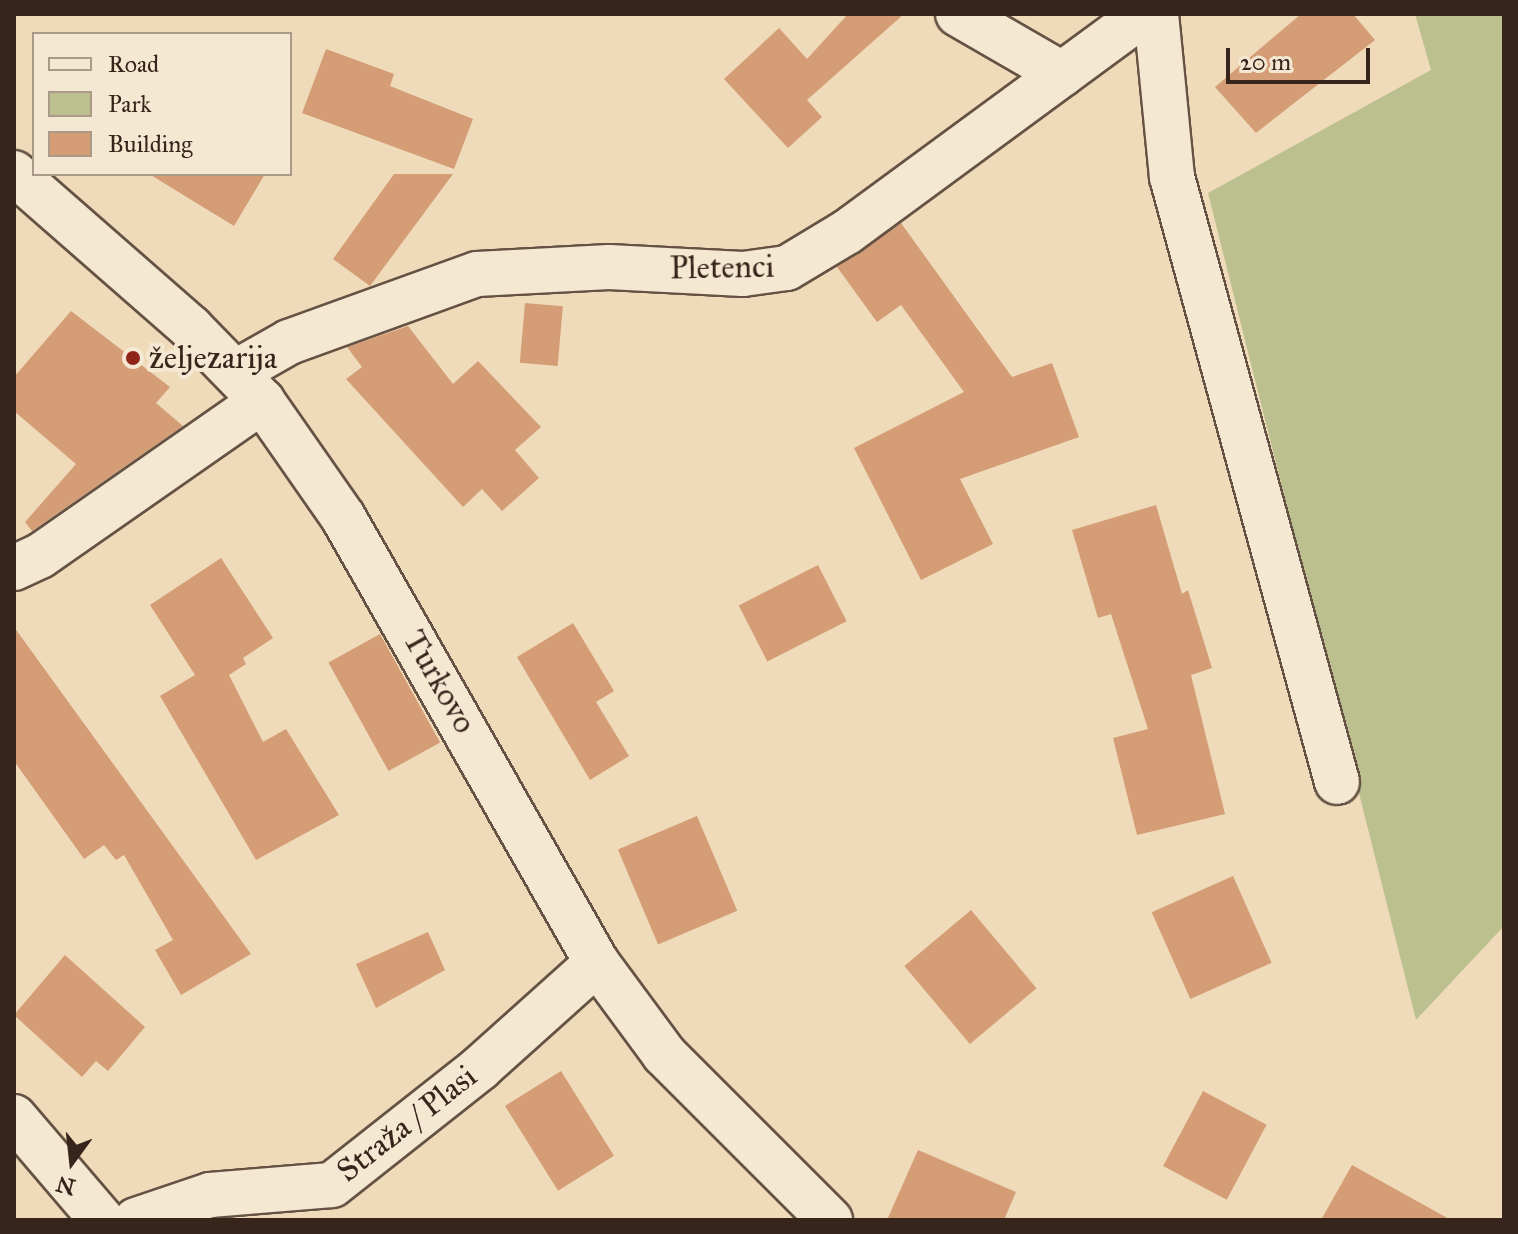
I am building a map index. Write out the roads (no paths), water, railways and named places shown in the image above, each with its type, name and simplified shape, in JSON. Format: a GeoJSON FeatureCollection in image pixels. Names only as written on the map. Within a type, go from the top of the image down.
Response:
{"type":"FeatureCollection","features":[{"type":"Feature","properties":{"kind":"street"},"geometry":{"type":"LineString","coordinates":[[958,14],[1062,74]]}},
{"type":"Feature","properties":{"kind":"street","name":"Pletenci"},"geometry":{"type":"LineString","coordinates":[[14,568],[40,556],[250,386],[289,342],[477,274],[609,267],[743,274],[787,268],[847,232],[1144,14]]}},
{"type":"Feature","properties":{"kind":"street"},"geometry":{"type":"LineString","coordinates":[[1156,14],[1172,177],[1337,782]]}},
{"type":"Feature","properties":{"kind":"street","name":"Turkovo"},"geometry":{"type":"LineString","coordinates":[[14,173],[250,386],[343,517],[597,963],[664,1054],[830,1220]]}},
{"type":"Feature","properties":{"kind":"street","name":"Straža / Plasi"},"geometry":{"type":"LineString","coordinates":[[136,1220],[210,1195],[332,1185],[480,1068],[597,963]]}},
{"type":"Feature","properties":{"kind":"street"},"geometry":{"type":"LineString","coordinates":[[14,1117],[102,1220]]}},
{"type":"Feature","properties":{"kind":"place","name":"željezarija"},"geometry":{"type":"Point","coordinates":[133,358]}}]}
